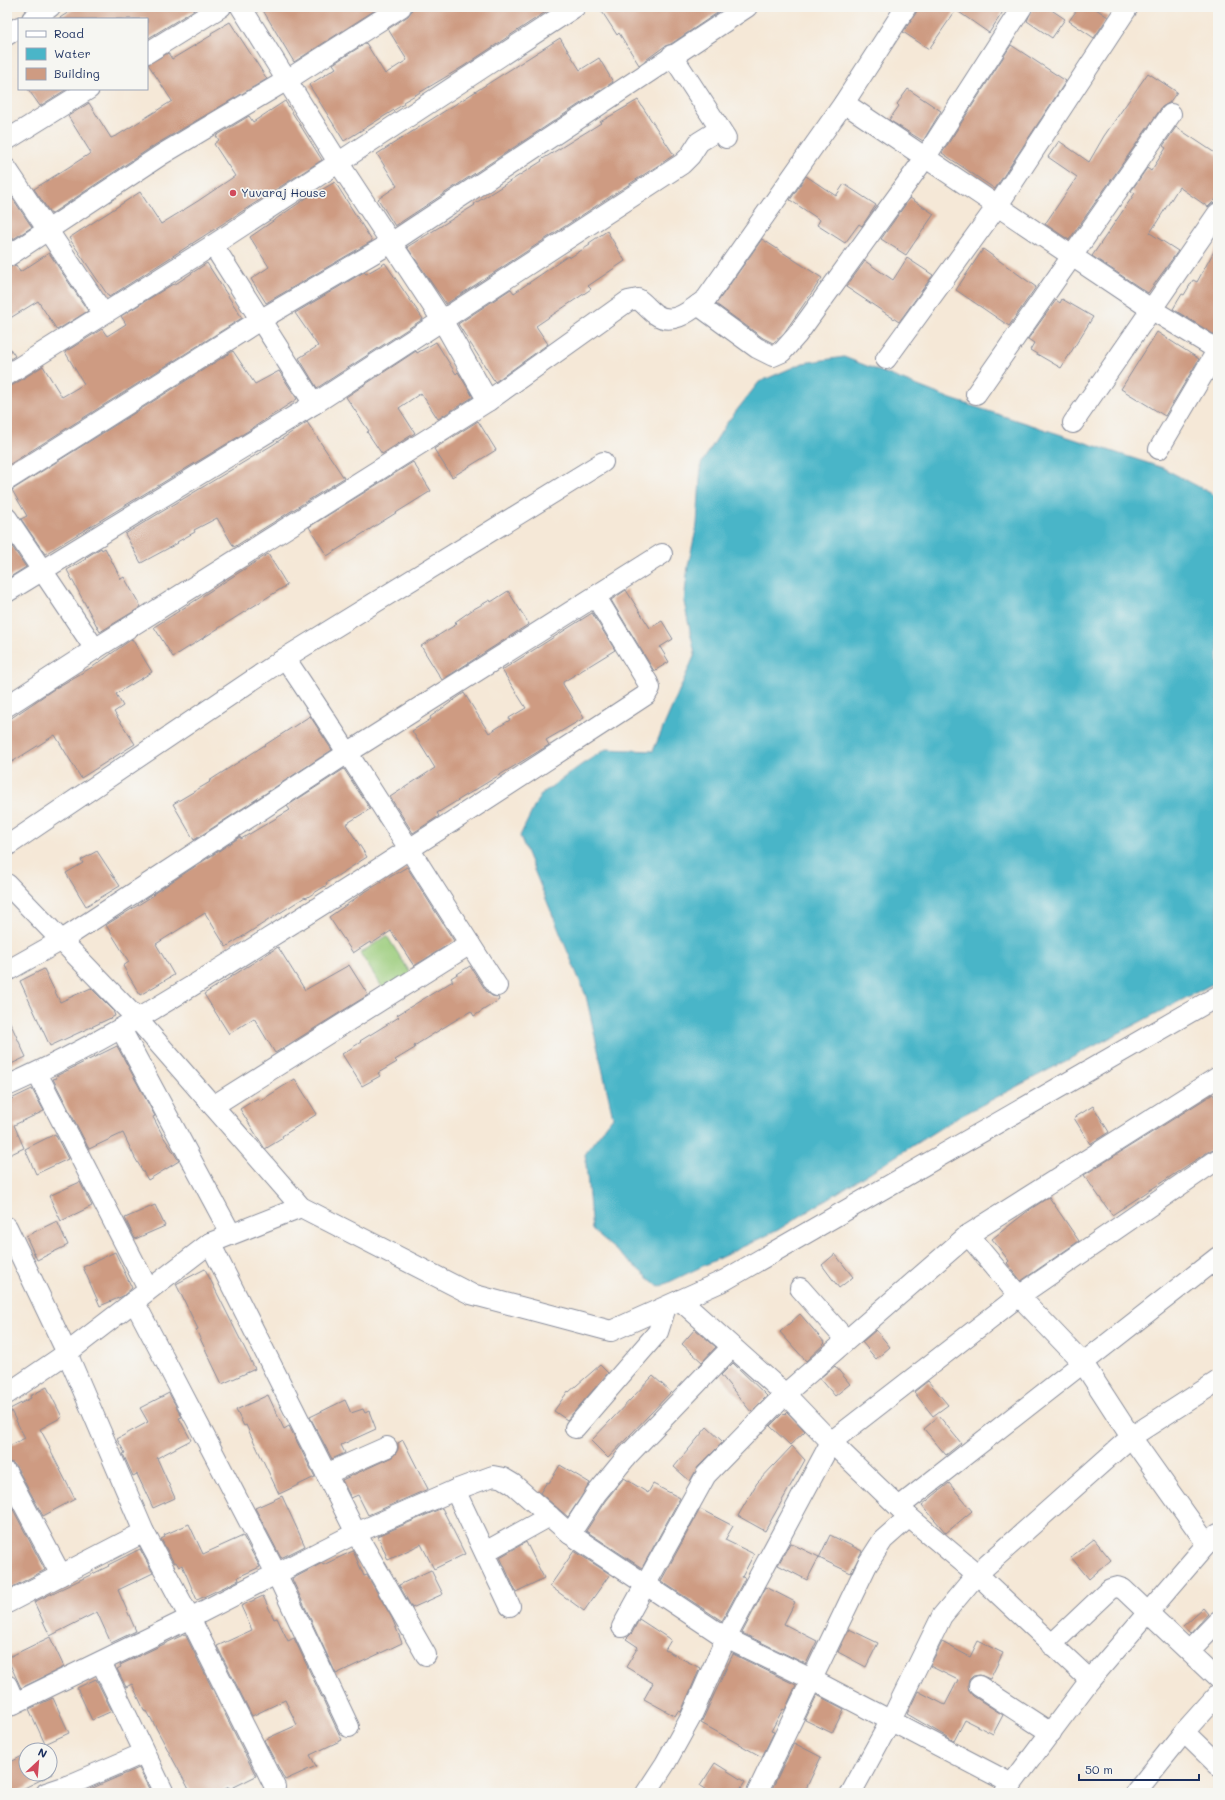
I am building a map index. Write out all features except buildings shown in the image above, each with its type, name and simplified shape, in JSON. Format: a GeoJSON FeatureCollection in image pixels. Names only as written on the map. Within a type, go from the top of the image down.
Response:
{"type":"FeatureCollection","features":[{"type":"Feature","properties":{"kind":"street"},"geometry":{"type":"LineString","coordinates":[[34,18],[50,7]]}},
{"type":"Feature","properties":{"kind":"street"},"geometry":{"type":"LineString","coordinates":[[148,52],[221,7]]}},
{"type":"Feature","properties":{"kind":"street"},"geometry":{"type":"LineString","coordinates":[[241,7],[338,162],[442,320],[488,401]]}},
{"type":"Feature","properties":{"kind":"street"},"geometry":{"type":"LineString","coordinates":[[7,256],[161,156],[287,80],[401,7]]}},
{"type":"Feature","properties":{"kind":"street"},"geometry":{"type":"LineString","coordinates":[[7,375],[213,244],[575,7]]}},
{"type":"Feature","properties":{"kind":"street"},"geometry":{"type":"LineString","coordinates":[[7,480],[260,320],[391,242],[672,55],[747,7]]}},
{"type":"Feature","properties":{"kind":"street"},"geometry":{"type":"LineString","coordinates":[[7,706],[488,401],[628,301],[638,299],[653,314],[671,319],[681,316],[706,299],[844,103],[906,7]]}},
{"type":"Feature","properties":{"kind":"street"},"geometry":{"type":"LineString","coordinates":[[698,305],[757,348],[773,356],[782,352],[797,335],[925,158],[1022,7]]}},
{"type":"Feature","properties":{"kind":"street"},"geometry":{"type":"LineString","coordinates":[[886,359],[998,205],[1128,7]]}},
{"type":"Feature","properties":{"kind":"street"},"geometry":{"type":"LineString","coordinates":[[7,35],[18,29]]}},
{"type":"Feature","properties":{"kind":"street"},"geometry":{"type":"LineString","coordinates":[[7,592],[314,404],[682,164],[690,156],[699,142],[723,133],[672,55]]}},
{"type":"Feature","properties":{"kind":"street"},"geometry":{"type":"LineString","coordinates":[[7,140],[87,90]]}},
{"type":"Feature","properties":{"kind":"street"},"geometry":{"type":"LineString","coordinates":[[844,103],[1151,309],[1218,349],[1159,449]]}},
{"type":"Feature","properties":{"kind":"street"},"geometry":{"type":"LineString","coordinates":[[976,394],[1170,114]]}},
{"type":"Feature","properties":{"kind":"street"},"geometry":{"type":"LineString","coordinates":[[7,169],[103,313]]}},
{"type":"Feature","properties":{"kind":"street"},"geometry":{"type":"LineString","coordinates":[[1073,423],[1218,213]]}},
{"type":"Feature","properties":{"kind":"street"},"geometry":{"type":"LineString","coordinates":[[213,244],[314,404]]}},
{"type":"Feature","properties":{"kind":"street"},"geometry":{"type":"LineString","coordinates":[[7,846],[285,658],[603,462]]}},
{"type":"Feature","properties":{"kind":"street"},"geometry":{"type":"LineString","coordinates":[[7,518],[95,649]]}},
{"type":"Feature","properties":{"kind":"street"},"geometry":{"type":"LineString","coordinates":[[7,971],[62,940],[349,752],[662,554]]}},
{"type":"Feature","properties":{"kind":"street"},"geometry":{"type":"LineString","coordinates":[[7,1086],[37,1073],[129,1025],[410,850],[649,692],[650,688],[648,683],[596,597]]}},
{"type":"Feature","properties":{"kind":"street"},"geometry":{"type":"LineString","coordinates":[[285,658],[349,752],[497,986]]}},
{"type":"Feature","properties":{"kind":"street"},"geometry":{"type":"LineString","coordinates":[[7,884],[62,940],[129,1025],[213,1106],[301,1207],[470,1294],[612,1332],[725,1280],[1218,996]]}},
{"type":"Feature","properties":{"kind":"street"},"geometry":{"type":"LineString","coordinates":[[213,1106],[470,944]]}},
{"type":"Feature","properties":{"kind":"street"},"geometry":{"type":"LineString","coordinates":[[129,1025],[231,1234]]}},
{"type":"Feature","properties":{"kind":"street"},"geometry":{"type":"LineString","coordinates":[[37,1073],[141,1296],[277,1575],[349,1727]]}},
{"type":"Feature","properties":{"kind":"street"},"geometry":{"type":"LineString","coordinates":[[622,1628],[706,1475],[785,1394],[968,1235],[1218,1077]]}},
{"type":"Feature","properties":{"kind":"street"},"geometry":{"type":"LineString","coordinates":[[646,1793],[665,1764],[691,1717],[726,1638],[831,1442],[1019,1296],[1218,1159]]}},
{"type":"Feature","properties":{"kind":"street"},"geometry":{"type":"LineString","coordinates":[[7,1394],[67,1353],[210,1244],[231,1234],[301,1207]]}},
{"type":"Feature","properties":{"kind":"street"},"geometry":{"type":"LineString","coordinates":[[7,1227],[67,1353],[144,1532],[190,1618],[275,1787]]}},
{"type":"Feature","properties":{"kind":"street"},"geometry":{"type":"LineString","coordinates":[[10,1698],[101,1662],[277,1575],[356,1533],[455,1490],[493,1476],[503,1478],[513,1484],[570,1534],[726,1638],[891,1720],[1008,1788],[1090,1680],[1212,1539],[1131,1437],[1083,1363],[1019,1296],[968,1235]]}},
{"type":"Feature","properties":{"kind":"street"},"geometry":{"type":"LineString","coordinates":[[210,1244],[356,1533],[426,1655]]}},
{"type":"Feature","properties":{"kind":"street"},"geometry":{"type":"LineString","coordinates":[[757,1793],[867,1565],[904,1512],[1083,1363],[1218,1257]]}},
{"type":"Feature","properties":{"kind":"street"},"geometry":{"type":"LineString","coordinates":[[800,1288],[846,1340]]}},
{"type":"Feature","properties":{"kind":"street"},"geometry":{"type":"LineString","coordinates":[[673,1304],[732,1347],[785,1394],[831,1442],[904,1512],[977,1574],[1090,1680]]}},
{"type":"Feature","properties":{"kind":"street"},"geometry":{"type":"LineString","coordinates":[[574,1428],[658,1332],[673,1304]]}},
{"type":"Feature","properties":{"kind":"street"},"geometry":{"type":"LineString","coordinates":[[570,1534],[596,1494],[628,1455],[732,1347]]}},
{"type":"Feature","properties":{"kind":"street"},"geometry":{"type":"LineString","coordinates":[[851,1793],[891,1720],[942,1616],[977,1574],[1131,1437],[1218,1381]]}},
{"type":"Feature","properties":{"kind":"street"},"geometry":{"type":"LineString","coordinates":[[326,1474],[387,1447]]}},
{"type":"Feature","properties":{"kind":"street"},"geometry":{"type":"LineString","coordinates":[[7,1473],[61,1575]]}},
{"type":"Feature","properties":{"kind":"street"},"geometry":{"type":"LineString","coordinates":[[455,1490],[510,1606]]}},
{"type":"Feature","properties":{"kind":"street"},"geometry":{"type":"LineString","coordinates":[[485,1552],[550,1516]]}},
{"type":"Feature","properties":{"kind":"street"},"geometry":{"type":"LineString","coordinates":[[7,1603],[144,1532]]}},
{"type":"Feature","properties":{"kind":"street"},"geometry":{"type":"LineString","coordinates":[[1051,1645],[1110,1589],[1117,1587],[1123,1589],[1218,1679]]}},
{"type":"Feature","properties":{"kind":"street"},"geometry":{"type":"LineString","coordinates":[[1189,1651],[1218,1621]]}},
{"type":"Feature","properties":{"kind":"street"},"geometry":{"type":"LineString","coordinates":[[101,1662],[164,1793]]}},
{"type":"Feature","properties":{"kind":"street"},"geometry":{"type":"LineString","coordinates":[[979,1686],[1051,1732]]}},
{"type":"Feature","properties":{"kind":"street"},"geometry":{"type":"LineString","coordinates":[[1135,1793],[1184,1732],[1218,1694]]}},
{"type":"Feature","properties":{"kind":"street"},"geometry":{"type":"LineString","coordinates":[[1184,1732],[1218,1765]]}},
{"type":"Feature","properties":{"kind":"street"},"geometry":{"type":"LineString","coordinates":[[46,1793],[69,1790],[144,1753]]}},
{"type":"Feature","properties":{"kind":"green space"},"geometry":{"type":"Polygon","coordinates":[[[387,936],[411,974],[384,990],[360,953],[387,936]]]}},
{"type":"Feature","properties":{"kind":"water"},"geometry":{"type":"Polygon","coordinates":[[[844,357],[951,399],[1163,468],[1218,497],[1218,981],[955,1119],[778,1230],[659,1287],[592,1230],[585,1153],[613,1117],[586,996],[520,836],[540,795],[606,749],[653,751],[695,654],[684,602],[688,566],[697,525],[701,464],[726,424],[759,382],[803,363],[844,357]]]}},
{"type":"Feature","properties":{"kind":"place","name":"Yuvaraj House"},"geometry":{"type":"Point","coordinates":[233,193]}}]}
